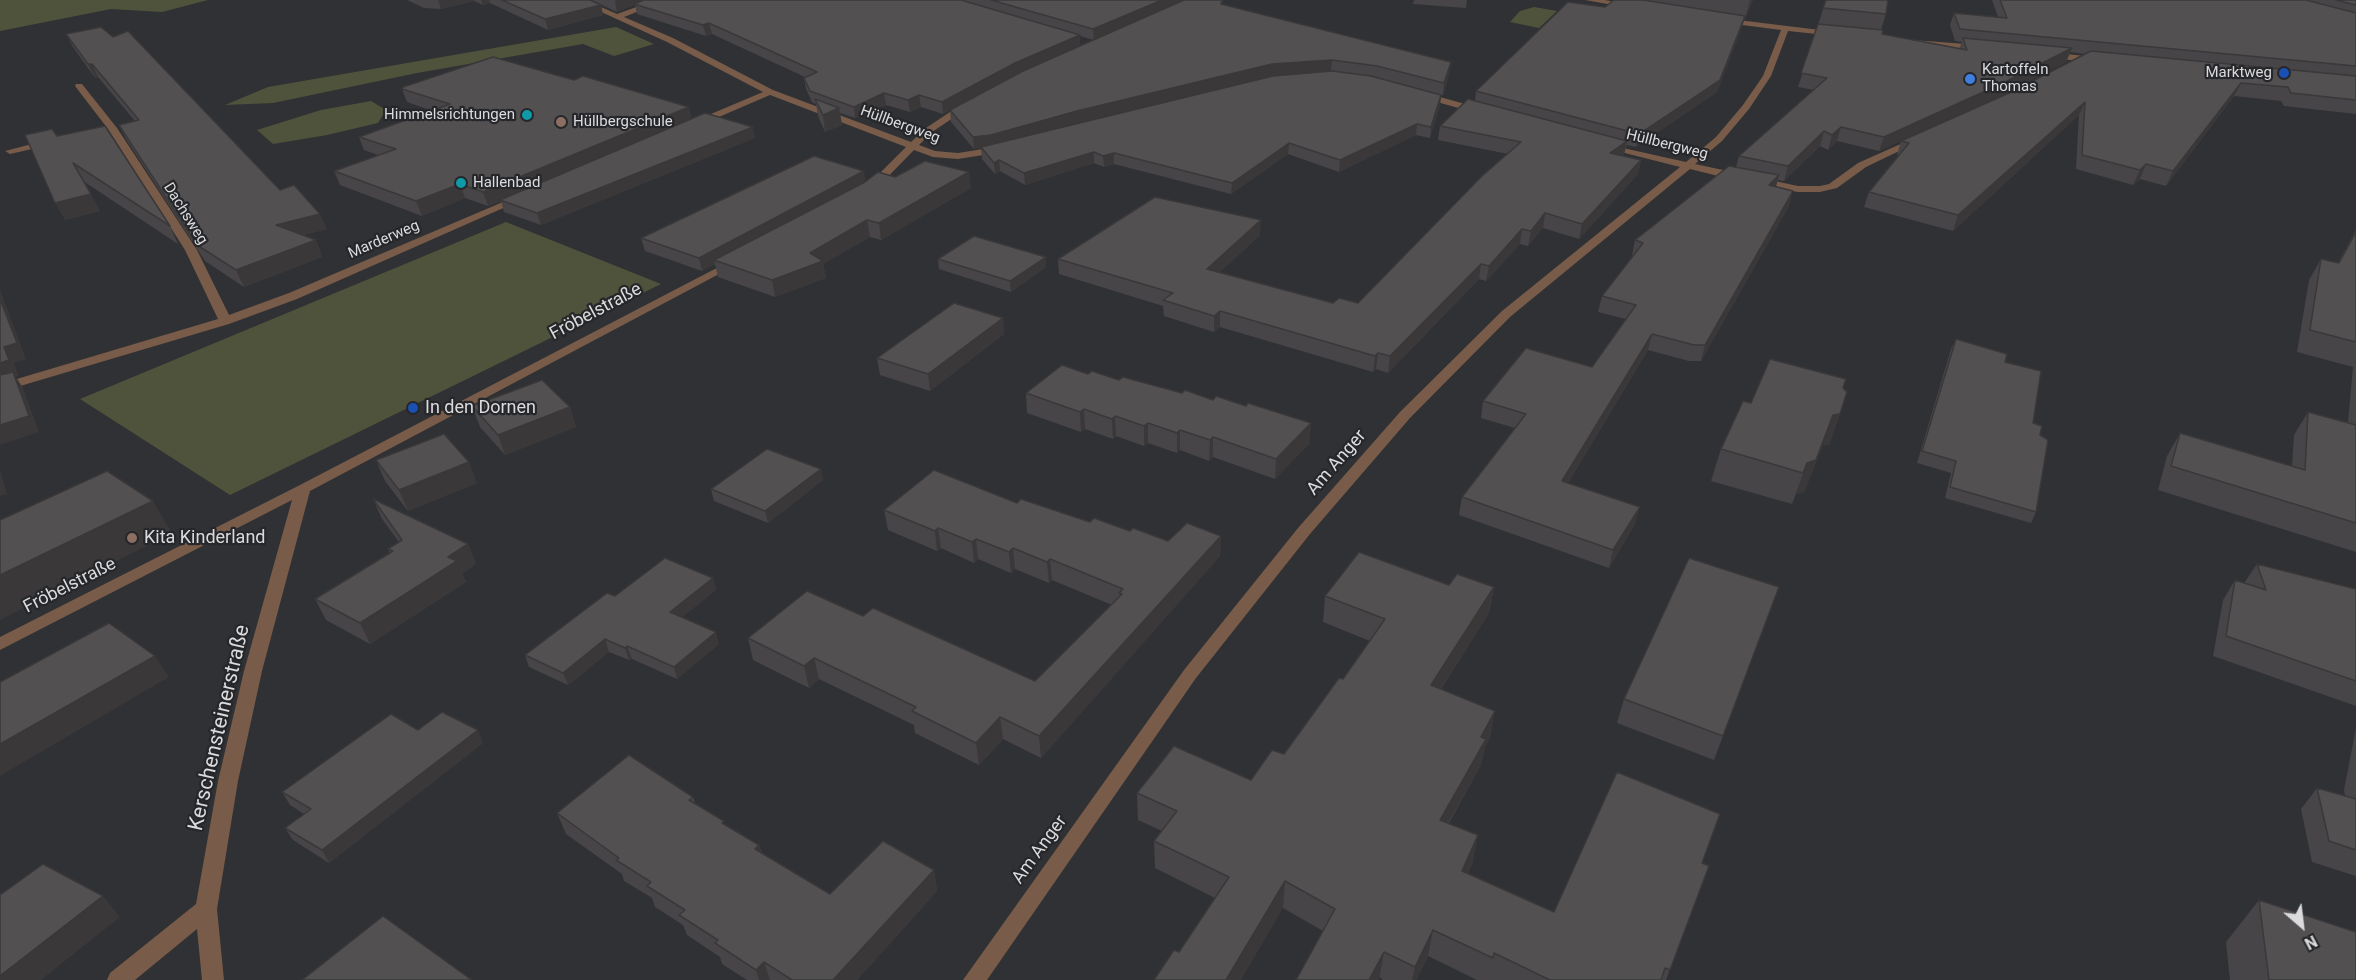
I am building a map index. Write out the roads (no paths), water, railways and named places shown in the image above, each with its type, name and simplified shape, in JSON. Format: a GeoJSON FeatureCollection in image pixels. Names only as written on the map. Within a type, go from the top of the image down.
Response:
{"type":"FeatureCollection","features":[{"type":"Feature","properties":{"kind":"street","name":"Hüllbergweg"},"geometry":{"type":"LineString","coordinates":[[579,0],[618,16],[770,92],[933,154],[958,156],[994,152],[1016,145]]}},
{"type":"Feature","properties":{"kind":"street"},"geometry":{"type":"LineString","coordinates":[[618,16],[663,0]]}},
{"type":"Feature","properties":{"kind":"street"},"geometry":{"type":"LineString","coordinates":[[1589,0],[1638,8]]}},
{"type":"Feature","properties":{"kind":"street"},"geometry":{"type":"LineString","coordinates":[[1711,19],[1841,34]]}},
{"type":"Feature","properties":{"kind":"street","name":"Am Anger"},"geometry":{"type":"LineString","coordinates":[[974,980],[1190,674],[1304,531],[1405,416],[1506,314],[1688,167],[1719,139],[1746,107],[1767,76],[1785,29]]}},
{"type":"Feature","properties":{"kind":"street"},"geometry":{"type":"LineString","coordinates":[[1901,40],[1991,50]]}},
{"type":"Feature","properties":{"kind":"street"},"geometry":{"type":"LineString","coordinates":[[2037,54],[2104,61]]}},
{"type":"Feature","properties":{"kind":"street"},"geometry":{"type":"LineString","coordinates":[[2063,69],[2082,59]]}},
{"type":"Feature","properties":{"kind":"street","name":"Dachsweg"},"geometry":{"type":"LineString","coordinates":[[79,86],[106,130],[191,250],[225,321]]}},
{"type":"Feature","properties":{"kind":"street"},"geometry":{"type":"LineString","coordinates":[[1406,91],[1496,115]]}},
{"type":"Feature","properties":{"kind":"street"},"geometry":{"type":"LineString","coordinates":[[682,129],[770,92]]}},
{"type":"Feature","properties":{"kind":"street"},"geometry":{"type":"LineString","coordinates":[[862,194],[882,179],[929,130],[983,97]]}},
{"type":"Feature","properties":{"kind":"street","name":"Hüllbergweg"},"geometry":{"type":"LineString","coordinates":[[1598,143],[1688,167],[1780,186],[1820,189],[1833,186],[1862,165],[1928,135]]}},
{"type":"Feature","properties":{"kind":"street"},"geometry":{"type":"LineString","coordinates":[[10,151],[67,138]]}},
{"type":"Feature","properties":{"kind":"street","name":"Marderweg"},"geometry":{"type":"LineString","coordinates":[[0,388],[225,321],[293,296],[529,194]]}},
{"type":"Feature","properties":{"kind":"street","name":"Fröbelstraße"},"geometry":{"type":"LineString","coordinates":[[0,644],[303,489],[744,257]]}},
{"type":"Feature","properties":{"kind":"street","name":"Kerschensteinerstraße"},"geometry":{"type":"LineString","coordinates":[[213,980],[206,909],[228,781],[250,682],[303,489]]}},
{"type":"Feature","properties":{"kind":"street"},"geometry":{"type":"LineString","coordinates":[[118,980],[206,909]]}},
{"type":"Feature","properties":{"kind":"place","name":"Marktweg"},"geometry":{"type":"Point","coordinates":[2284,73]}},
{"type":"Feature","properties":{"kind":"place","name":"Kartoffeln Thomas"},"geometry":{"type":"Point","coordinates":[1970,79]}},
{"type":"Feature","properties":{"kind":"place","name":"Himmelsrichtungen"},"geometry":{"type":"Point","coordinates":[527,115]}},
{"type":"Feature","properties":{"kind":"place","name":"Hüllbergschule"},"geometry":{"type":"Point","coordinates":[561,122]}},
{"type":"Feature","properties":{"kind":"place","name":"Hallenbad"},"geometry":{"type":"Point","coordinates":[461,183]}},
{"type":"Feature","properties":{"kind":"place","name":"In den Dornen"},"geometry":{"type":"Point","coordinates":[413,408]}},
{"type":"Feature","properties":{"kind":"place","name":"Kita Kinderland"},"geometry":{"type":"Point","coordinates":[132,538]}}]}
